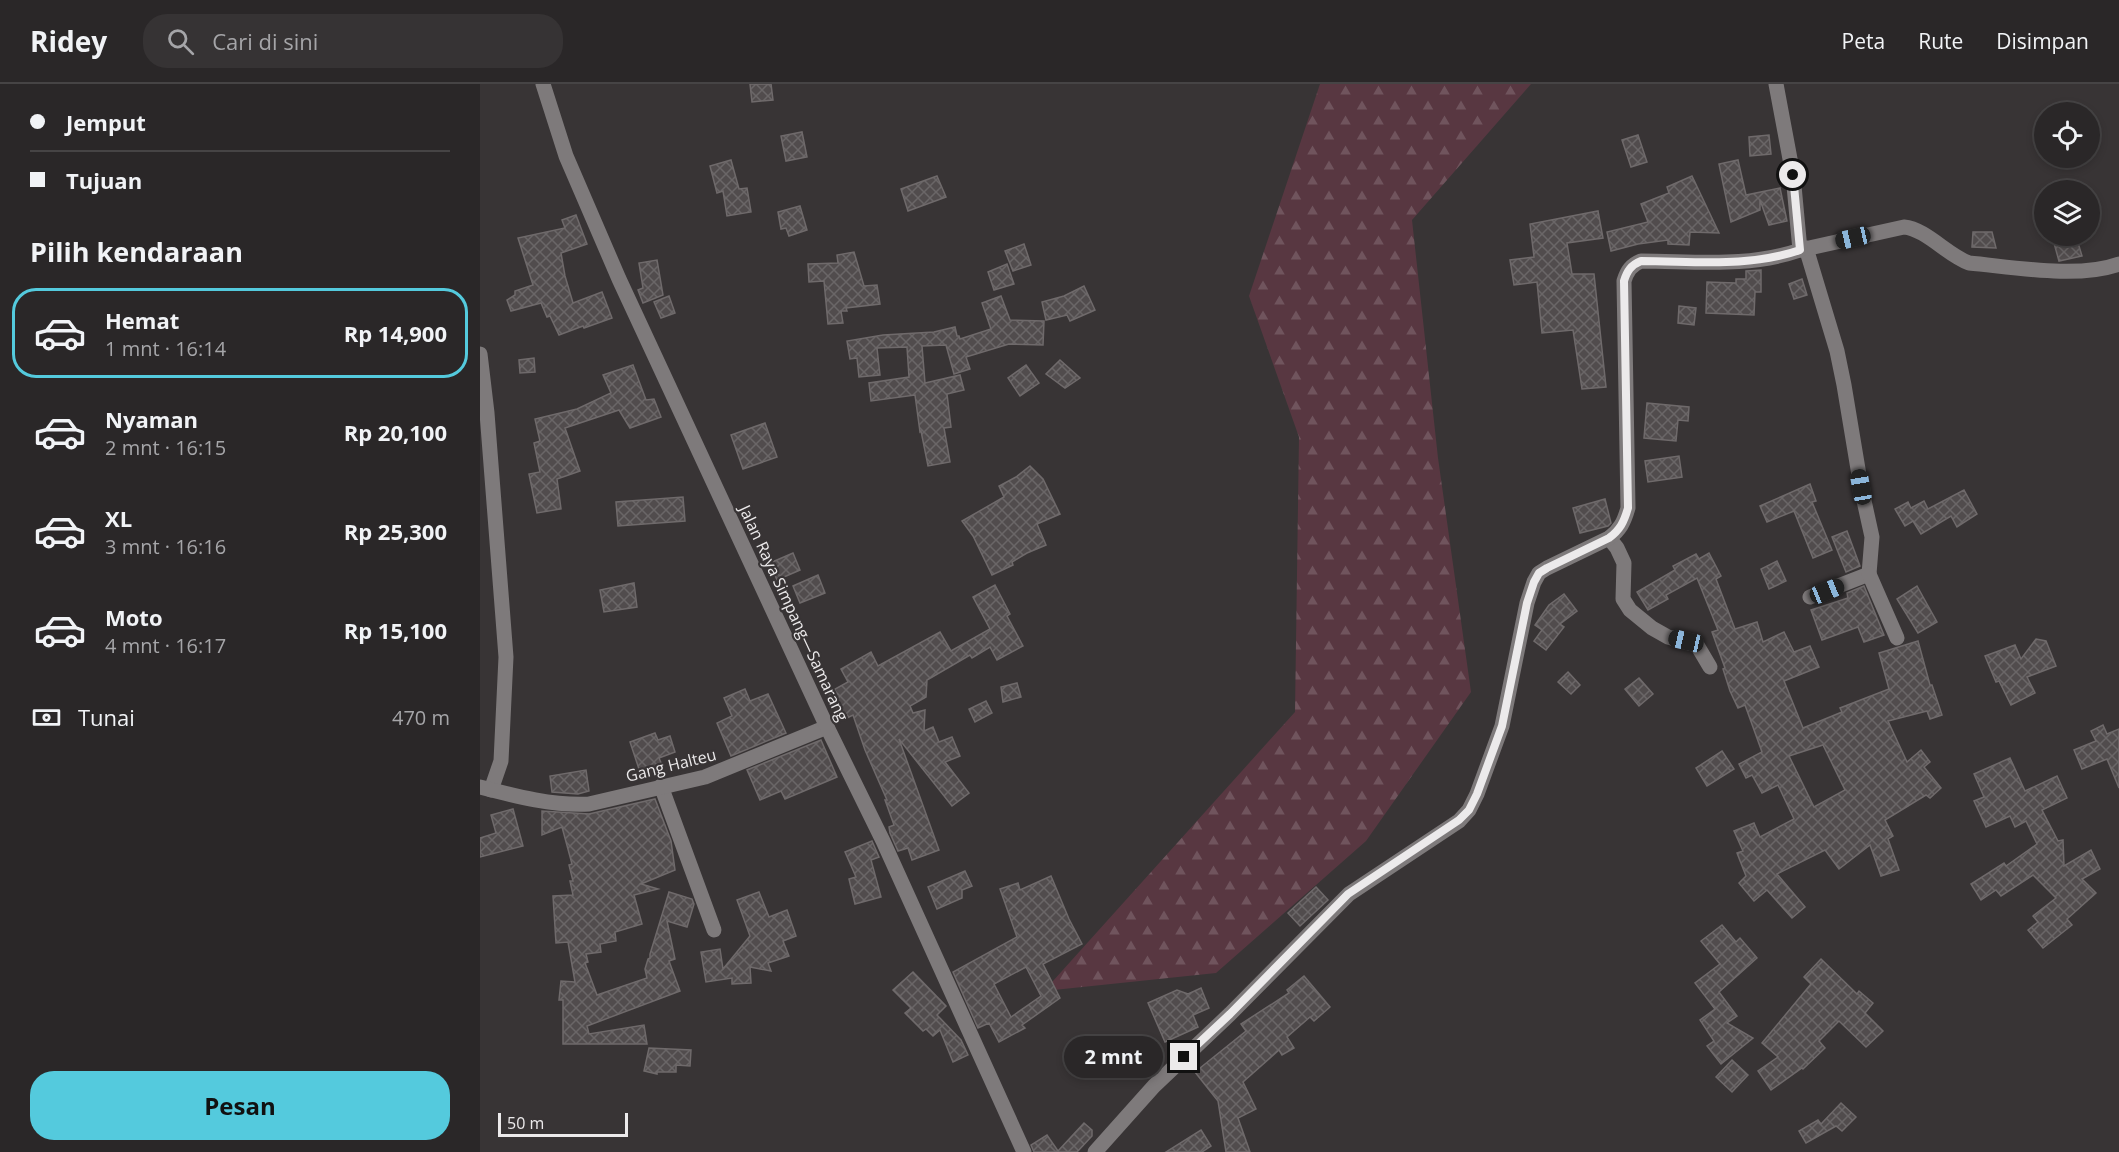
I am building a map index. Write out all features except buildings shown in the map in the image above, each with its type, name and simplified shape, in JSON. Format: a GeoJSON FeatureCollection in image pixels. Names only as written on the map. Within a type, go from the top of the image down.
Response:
{"type":"FeatureCollection","features":[{"type":"Feature","properties":{"kind":"street","name":"Jalan Raya Simpang—Samarang"},"geometry":{"type":"LineString","coordinates":[[543,84],[566,156],[619,279],[827,727],[883,841],[1024,1152]]}},
{"type":"Feature","properties":{"kind":"street"},"geometry":{"type":"LineString","coordinates":[[1776,84],[1793,175],[1803,249],[1837,351],[1844,385],[1872,537],[1869,574],[1897,638]]}},
{"type":"Feature","properties":{"kind":"street"},"geometry":{"type":"LineString","coordinates":[[1095,1152],[1154,1086],[1230,1014],[1348,894],[1459,820],[1469,810],[1502,726],[1521,626],[1534,582],[1539,573],[1547,568],[1609,538],[1621,526],[1628,508],[1624,281],[1628,270],[1641,261],[1744,262],[1784,255],[1904,226],[1914,229],[1952,255],[1969,263],[2079,271],[2119,264]]}},
{"type":"Feature","properties":{"kind":"street"},"geometry":{"type":"LineString","coordinates":[[480,354],[487,413],[506,657],[501,761],[486,789]]}},
{"type":"Feature","properties":{"kind":"street"},"geometry":{"type":"LineString","coordinates":[[1609,538],[1624,563],[1623,600],[1630,610],[1668,637],[1697,645],[1710,667]]}},
{"type":"Feature","properties":{"kind":"street"},"geometry":{"type":"LineString","coordinates":[[1810,597],[1869,574]]}},
{"type":"Feature","properties":{"kind":"street","name":"Gang Halteu"},"geometry":{"type":"LineString","coordinates":[[486,789],[553,802],[589,804],[718,773],[827,727]]}},
{"type":"Feature","properties":{"kind":"street"},"geometry":{"type":"LineString","coordinates":[[661,786],[714,930]]}},
{"type":"Feature","properties":{"kind":"green space"},"geometry":{"type":"Polygon","coordinates":[[[1320,84],[1531,84],[1412,220],[1438,458],[1471,692],[1366,841],[1216,973],[1044,991],[1295,712],[1299,437],[1249,296],[1320,84]]]}},
{"type":"Feature","properties":{"kind":"route"},"geometry":{"type":"LineString","coordinates":[[1184,1057],[1230,1014],[1348,894],[1459,820],[1469,810],[1502,726],[1521,626],[1534,582],[1539,573],[1547,568],[1609,538],[1624,520],[1628,508],[1624,344],[1626,274],[1631,267],[1641,261],[1744,262],[1763,260],[1800,250],[1793,175]]}}]}
